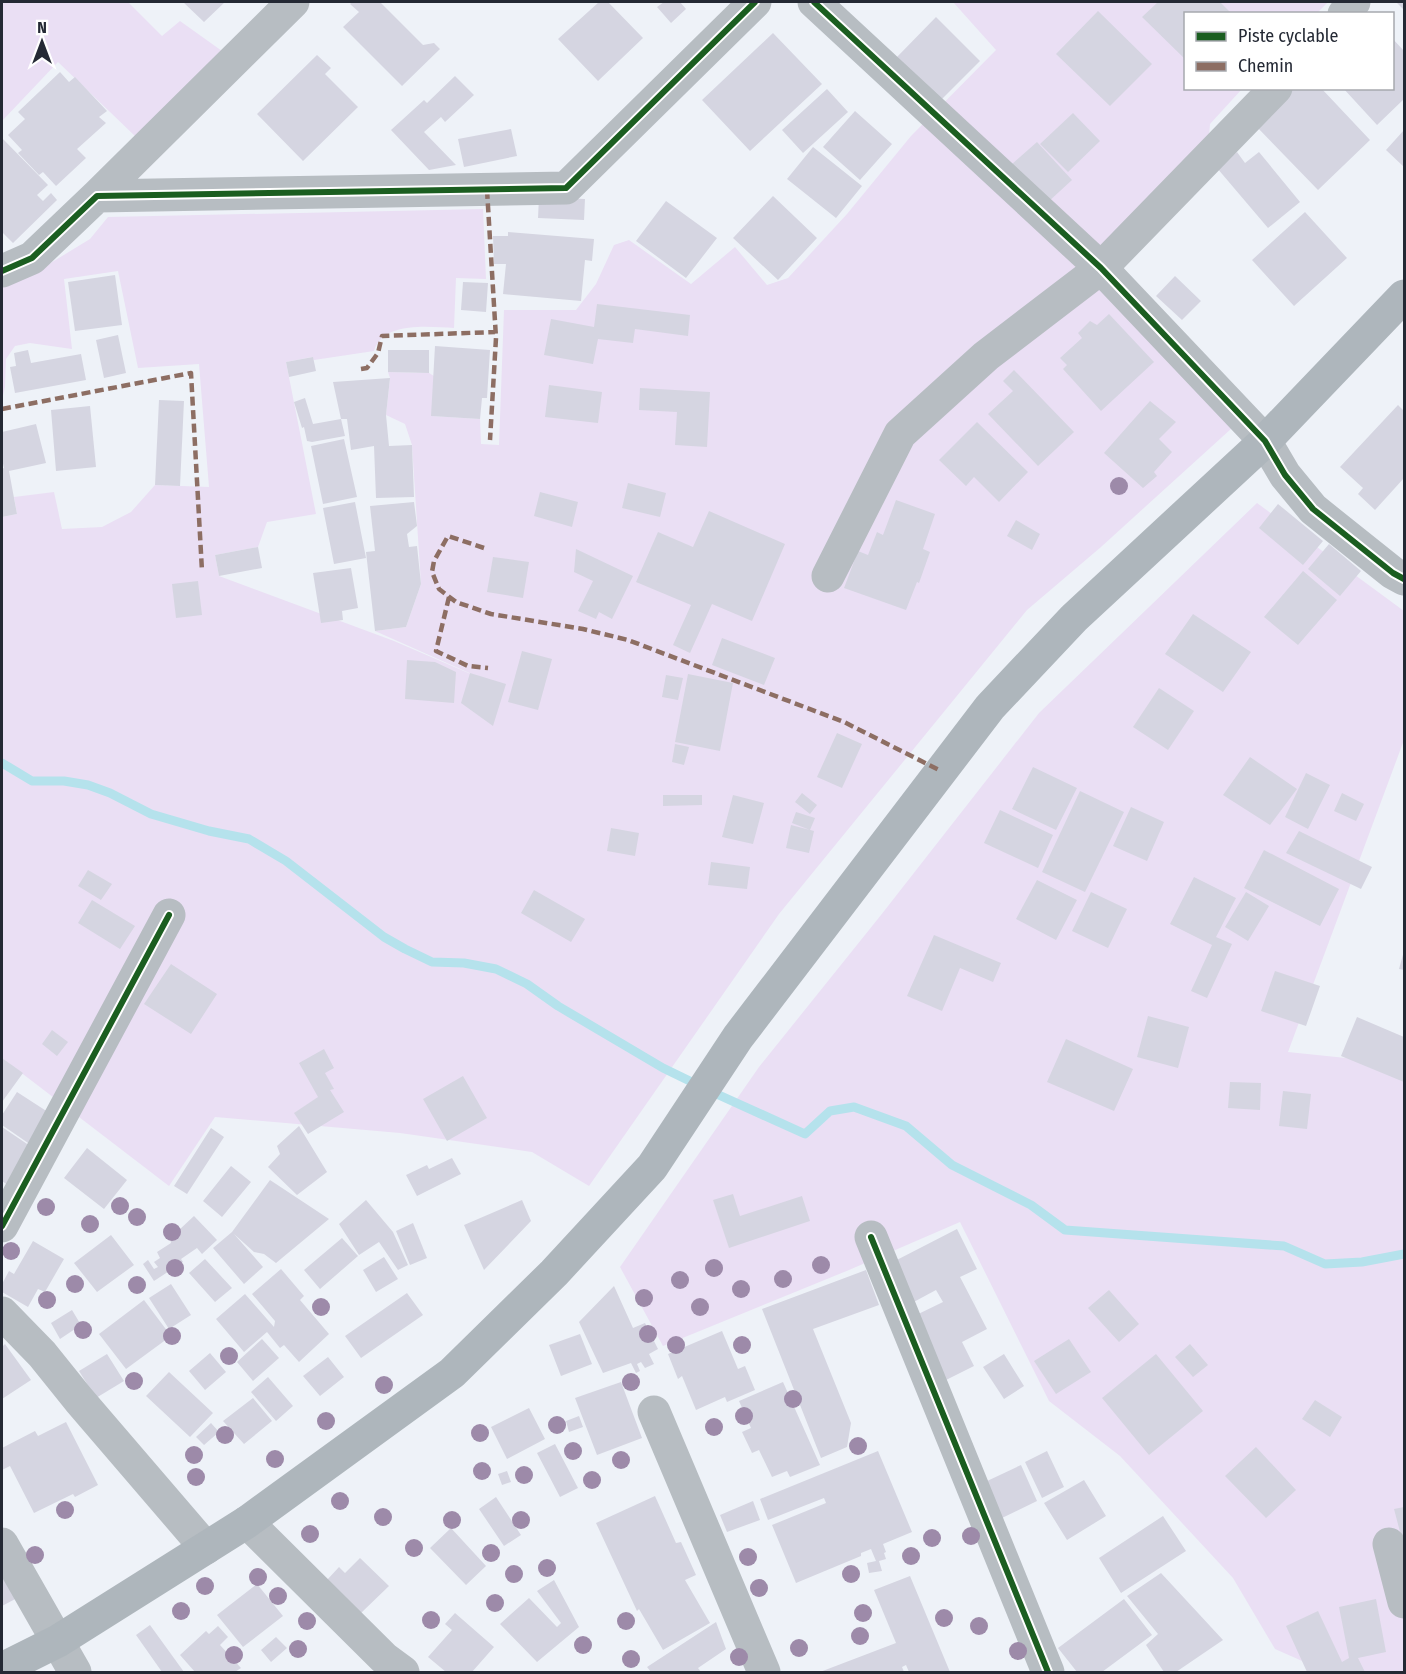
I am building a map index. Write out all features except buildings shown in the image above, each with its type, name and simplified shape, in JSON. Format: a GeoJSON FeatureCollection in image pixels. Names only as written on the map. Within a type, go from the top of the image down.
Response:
{"type":"FeatureCollection","features":[{"type":"Feature","properties":{"kind":"main road"},"geometry":{"type":"LineString","coordinates":[[2,1669],[58,1641],[247,1522],[452,1373],[554,1273],[652,1167],[738,1037],[990,707],[1074,618],[1265,441],[1404,296]]}},
{"type":"Feature","properties":{"kind":"street"},"geometry":{"type":"LineString","coordinates":[[2,271],[32,258],[293,2]]}},
{"type":"Feature","properties":{"kind":"street"},"geometry":{"type":"LineString","coordinates":[[97,196],[566,188],[755,2]]}},
{"type":"Feature","properties":{"kind":"street"},"geometry":{"type":"LineString","coordinates":[[814,2],[1101,268],[1265,441],[1285,475],[1312,509],[1404,579]]}},
{"type":"Feature","properties":{"kind":"street"},"geometry":{"type":"LineString","coordinates":[[828,576],[900,434],[986,356],[1101,268],[1274,90]]}},
{"type":"Feature","properties":{"kind":"street"},"geometry":{"type":"LineString","coordinates":[[2,1226],[169,915]]}},
{"type":"Feature","properties":{"kind":"street"},"geometry":{"type":"LineString","coordinates":[[871,1237],[1048,1672]]}},
{"type":"Feature","properties":{"kind":"street"},"geometry":{"type":"LineString","coordinates":[[2,1313],[42,1353],[207,1548]]}},
{"type":"Feature","properties":{"kind":"street"},"geometry":{"type":"LineString","coordinates":[[654,1412],[764,1672]]}},
{"type":"Feature","properties":{"kind":"street"},"geometry":{"type":"LineString","coordinates":[[247,1522],[384,1658],[403,1672]]}},
{"type":"Feature","properties":{"kind":"street"},"geometry":{"type":"LineString","coordinates":[[2,1544],[75,1672]]}},
{"type":"Feature","properties":{"kind":"street"},"geometry":{"type":"LineString","coordinates":[[1389,1544],[1404,1602]]}},
{"type":"Feature","properties":{"kind":"shaded area"},"geometry":{"type":"Polygon","coordinates":[[[2,2],[128,2],[162,36],[180,21],[222,51],[136,137],[58,62],[2,121],[2,2]]]}},
{"type":"Feature","properties":{"kind":"shaded area"},"geometry":{"type":"Polygon","coordinates":[[[953,2],[1328,2],[1318,12],[1184,12],[1184,90],[1241,90],[1210,124],[1208,148],[1106,255],[1232,428],[1101,547],[1027,610],[779,914],[589,1186],[532,1152],[400,1133],[215,1117],[169,1186],[2,1058],[2,517],[17,514],[14,497],[54,492],[62,529],[102,527],[131,512],[155,485],[209,487],[199,364],[138,368],[118,271],[64,279],[72,349],[30,343],[15,346],[6,359],[2,400],[2,282],[31,275],[90,239],[108,217],[483,209],[486,279],[456,278],[454,328],[420,327],[397,330],[379,341],[374,351],[286,362],[316,514],[267,522],[258,547],[215,555],[219,576],[394,641],[494,684],[375,631],[406,627],[421,584],[412,445],[405,424],[386,415],[390,378],[388,372],[429,373],[434,376],[432,416],[480,419],[481,444],[499,445],[504,310],[576,310],[596,284],[614,245],[629,240],[691,284],[735,247],[767,285],[788,278],[847,214],[911,136],[996,50],[953,2]]]}},
{"type":"Feature","properties":{"kind":"shaded area"},"geometry":{"type":"Polygon","coordinates":[[[1257,503],[1404,611],[1404,740],[1288,1052],[1404,1064],[1404,1672],[1327,1672],[1275,1649],[1233,1578],[1120,1456],[1049,1401],[960,1222],[663,1346],[620,1267],[759,1067],[1039,713],[1257,503]]]}},
{"type":"Feature","properties":{"kind":"waterway"},"geometry":{"type":"LineString","coordinates":[[2,763],[32,781],[64,781],[88,785],[110,793],[151,814],[209,831],[249,839],[286,861],[384,937],[405,949],[432,962],[464,963],[496,969],[527,984],[558,1006],[663,1068],[698,1085]]}},
{"type":"Feature","properties":{"kind":"waterway"},"geometry":{"type":"LineString","coordinates":[[710,1091],[805,1134],[830,1111],[854,1107],[906,1126],[952,1165],[1031,1205],[1065,1230],[1284,1246],[1325,1264],[1362,1262],[1404,1254]]}},
{"type":"Feature","properties":{"kind":"marked path"},"geometry":{"type":"LineString","coordinates":[[487,190],[496,338],[490,440]]}},
{"type":"Feature","properties":{"kind":"marked path"},"geometry":{"type":"LineString","coordinates":[[361,369],[367,368],[378,353],[382,336],[495,332]]}},
{"type":"Feature","properties":{"kind":"marked path"},"geometry":{"type":"LineString","coordinates":[[2,409],[191,373],[202,571]]}},
{"type":"Feature","properties":{"kind":"marked path"},"geometry":{"type":"LineString","coordinates":[[484,548],[448,536],[434,561],[432,572],[439,589],[456,602],[491,614],[583,629],[628,640],[844,722],[941,771]]}},
{"type":"Feature","properties":{"kind":"marked path"},"geometry":{"type":"LineString","coordinates":[[449,597],[436,651],[468,666],[488,668]]}},
{"type":"Feature","properties":{"kind":"cycle path"},"geometry":{"type":"LineString","coordinates":[[2,271],[32,258],[97,196],[566,188],[755,2]]}},
{"type":"Feature","properties":{"kind":"cycle path"},"geometry":{"type":"LineString","coordinates":[[814,2],[1101,268],[1265,441],[1285,475],[1313,509],[1393,573],[1404,579]]}},
{"type":"Feature","properties":{"kind":"cycle path"},"geometry":{"type":"LineString","coordinates":[[2,1226],[169,915]]}},
{"type":"Feature","properties":{"kind":"cycle path"},"geometry":{"type":"LineString","coordinates":[[871,1237],[1048,1672]]}}]}
